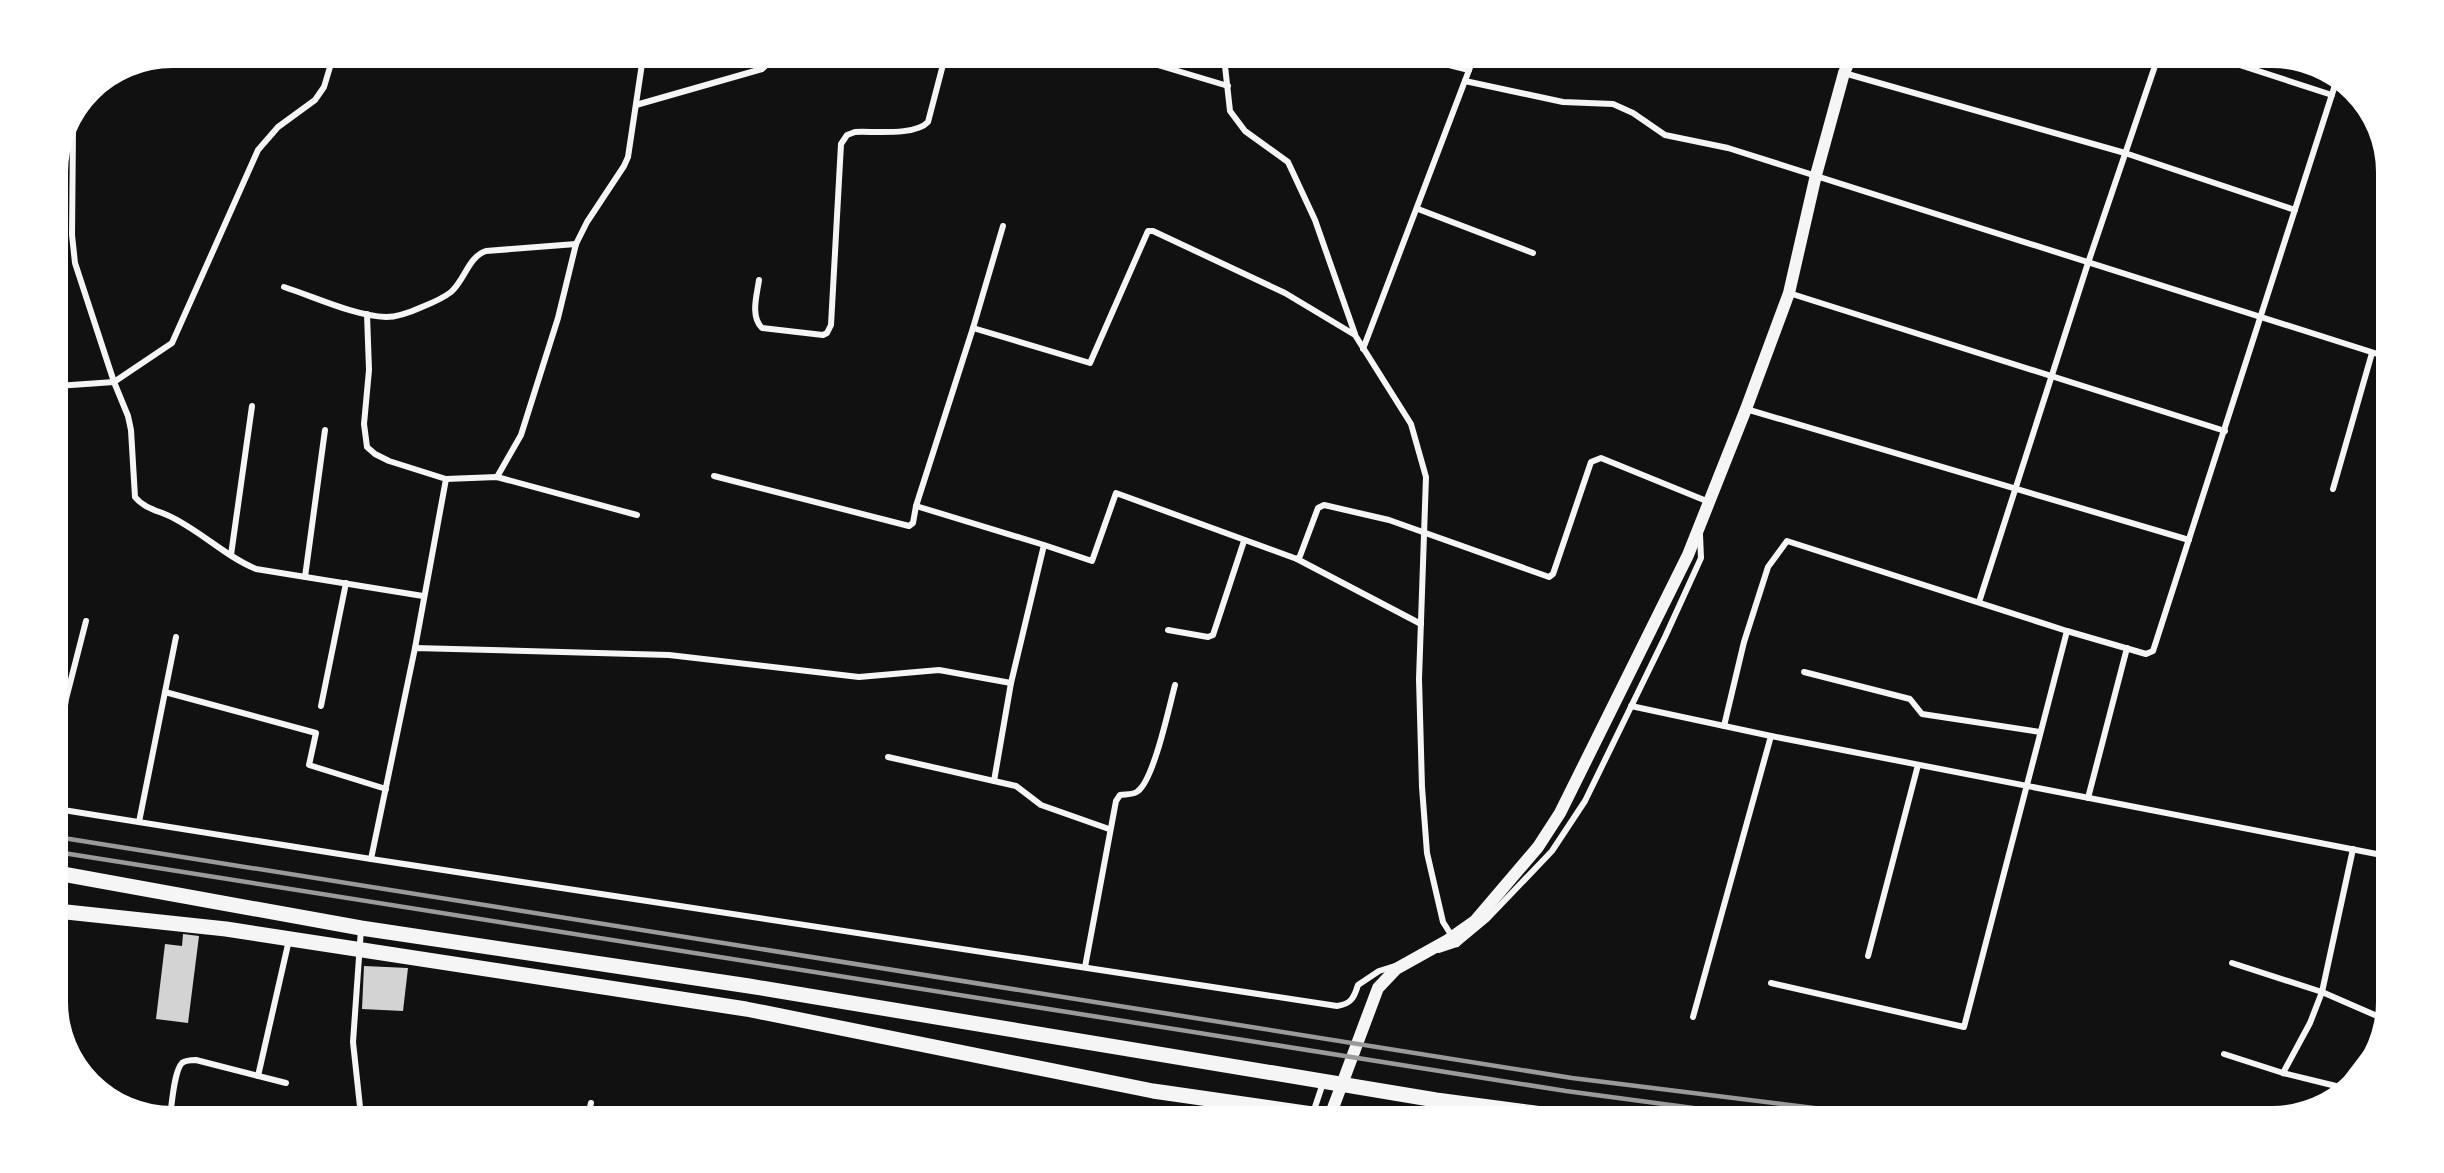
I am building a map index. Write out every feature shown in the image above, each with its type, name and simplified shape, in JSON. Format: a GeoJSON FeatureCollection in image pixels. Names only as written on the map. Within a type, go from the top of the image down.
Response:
{"type":"FeatureCollection","features":[{"type":"Feature","properties":{"kind":"main road"},"geometry":{"type":"LineString","coordinates":[[1324,1106],[1378,988],[1396,969],[1448,940],[1475,921],[1538,847],[1560,813],[1688,555],[1746,409],[1789,293],[1816,175],[1846,68]]}},
{"type":"Feature","properties":{"kind":"main road"},"geometry":{"type":"LineString","coordinates":[[68,875],[361,928],[749,986],[1323,1082],[1482,1106]]}},
{"type":"Feature","properties":{"kind":"main road"},"geometry":{"type":"LineString","coordinates":[[68,913],[128,921],[226,929],[746,1009],[1153,1091],[1257,1106]]}},
{"type":"Feature","properties":{"kind":"street"},"geometry":{"type":"LineString","coordinates":[[68,385],[114,382],[172,343],[258,150],[278,127],[315,100],[324,87],[330,68]]}},
{"type":"Feature","properties":{"kind":"street"},"geometry":{"type":"LineString","coordinates":[[497,477],[521,435],[558,318],[576,244],[587,222],[628,157],[641,68]]}},
{"type":"Feature","properties":{"kind":"street"},"geometry":{"type":"LineString","coordinates":[[636,105],[763,68]]}},
{"type":"Feature","properties":{"kind":"street"},"geometry":{"type":"LineString","coordinates":[[759,280],[755,313],[757,323],[762,328],[823,335],[827,333],[831,325],[841,144],[847,135],[855,132],[922,128],[928,122],[942,68]]}},
{"type":"Feature","properties":{"kind":"street"},"geometry":{"type":"LineString","coordinates":[[1168,68],[1228,86]]}},
{"type":"Feature","properties":{"kind":"street"},"geometry":{"type":"LineString","coordinates":[[1226,68],[1230,111],[1245,131],[1288,162],[1315,220],[1355,335],[1411,424],[1426,477],[1421,624],[1422,787],[1428,853],[1443,922],[1457,944]]}},
{"type":"Feature","properties":{"kind":"street"},"geometry":{"type":"LineString","coordinates":[[1363,349],[1469,70],[1461,68]]}},
{"type":"Feature","properties":{"kind":"street"},"geometry":{"type":"LineString","coordinates":[[1979,603],[2088,263],[2154,68]]}},
{"type":"Feature","properties":{"kind":"street"},"geometry":{"type":"LineString","coordinates":[[2249,68],[2332,95]]}},
{"type":"Feature","properties":{"kind":"street"},"geometry":{"type":"LineString","coordinates":[[1844,73],[2125,153],[2295,210]]}},
{"type":"Feature","properties":{"kind":"street"},"geometry":{"type":"LineString","coordinates":[[1465,81],[1563,102],[1613,104],[1634,113],[1665,135],[1728,148],[1816,175],[2376,354]]}},
{"type":"Feature","properties":{"kind":"street"},"geometry":{"type":"LineString","coordinates":[[1724,726],[1744,642],[1768,567],[1787,541],[2067,631],[2146,654],[2153,651],[2334,88]]}},
{"type":"Feature","properties":{"kind":"street"},"geometry":{"type":"LineString","coordinates":[[73,139],[72,235],[75,263],[131,430],[135,497],[141,504],[185,524],[256,569],[423,596]]}},
{"type":"Feature","properties":{"kind":"street"},"geometry":{"type":"LineString","coordinates":[[1418,209],[1533,254]]}},
{"type":"Feature","properties":{"kind":"street"},"geometry":{"type":"LineString","coordinates":[[714,476],[906,526],[913,523],[916,506],[1003,226]]}},
{"type":"Feature","properties":{"kind":"street"},"geometry":{"type":"LineString","coordinates":[[972,328],[1090,363],[1145,235],[1148,231],[1152,231],[1285,293],[1355,335]]}},
{"type":"Feature","properties":{"kind":"street"},"geometry":{"type":"LineString","coordinates":[[284,287],[367,314],[388,317],[405,314],[439,300],[462,280],[474,258],[486,251],[576,244]]}},
{"type":"Feature","properties":{"kind":"street"},"geometry":{"type":"LineString","coordinates":[[1789,293],[2225,431]]}},
{"type":"Feature","properties":{"kind":"street"},"geometry":{"type":"LineString","coordinates":[[367,314],[369,370],[364,424],[367,447],[375,454],[389,461],[446,479],[497,477],[637,515]]}},
{"type":"Feature","properties":{"kind":"street"},"geometry":{"type":"LineString","coordinates":[[2333,489],[2372,353]]}},
{"type":"Feature","properties":{"kind":"street"},"geometry":{"type":"LineString","coordinates":[[231,555],[252,406]]}},
{"type":"Feature","properties":{"kind":"street"},"geometry":{"type":"LineString","coordinates":[[1746,409],[2189,540]]}},
{"type":"Feature","properties":{"kind":"street"},"geometry":{"type":"LineString","coordinates":[[305,577],[325,430]]}},
{"type":"Feature","properties":{"kind":"street"},"geometry":{"type":"LineString","coordinates":[[1297,558],[1300,556],[1320,505],[1389,520],[1549,577],[1553,574],[1591,462],[1601,458],[1709,502]]}},
{"type":"Feature","properties":{"kind":"street"},"geometry":{"type":"LineString","coordinates":[[371,859],[415,648],[446,479]]}},
{"type":"Feature","properties":{"kind":"street"},"geometry":{"type":"LineString","coordinates":[[916,506],[1092,561],[1116,493],[1244,541],[1297,558],[1421,624]]}},
{"type":"Feature","properties":{"kind":"street"},"geometry":{"type":"LineString","coordinates":[[68,811],[1338,1006],[1347,1004],[1354,997],[1358,985],[1379,971],[1457,944],[1487,919],[1552,851],[1585,801],[1701,558],[1699,528]]}},
{"type":"Feature","properties":{"kind":"street"},"geometry":{"type":"LineString","coordinates":[[1168,630],[1208,637],[1213,635],[1244,541]]}},
{"type":"Feature","properties":{"kind":"street"},"geometry":{"type":"LineString","coordinates":[[994,782],[1011,683],[1044,545]]}},
{"type":"Feature","properties":{"kind":"street"},"geometry":{"type":"LineString","coordinates":[[321,706],[346,583]]}},
{"type":"Feature","properties":{"kind":"street"},"geometry":{"type":"LineString","coordinates":[[68,691],[86,621]]}},
{"type":"Feature","properties":{"kind":"street"},"geometry":{"type":"LineString","coordinates":[[1771,983],[1964,1027],[2067,631]]}},
{"type":"Feature","properties":{"kind":"street"},"geometry":{"type":"LineString","coordinates":[[139,822],[176,637]]}},
{"type":"Feature","properties":{"kind":"street"},"geometry":{"type":"LineString","coordinates":[[415,648],[669,655],[859,677],[939,670],[1011,683]]}},
{"type":"Feature","properties":{"kind":"street"},"geometry":{"type":"LineString","coordinates":[[2088,798],[2127,648]]}},
{"type":"Feature","properties":{"kind":"street"},"geometry":{"type":"LineString","coordinates":[[1804,672],[1910,699],[1922,714],[2040,732]]}},
{"type":"Feature","properties":{"kind":"street"},"geometry":{"type":"LineString","coordinates":[[1085,967],[1109,829],[1118,797],[1135,793],[1141,789],[1148,776],[1161,740],[1175,685]]}},
{"type":"Feature","properties":{"kind":"street"},"geometry":{"type":"LineString","coordinates":[[165,692],[316,733],[309,765],[386,789]]}},
{"type":"Feature","properties":{"kind":"street"},"geometry":{"type":"LineString","coordinates":[[1632,705],[1771,736],[2376,854]]}},
{"type":"Feature","properties":{"kind":"street"},"geometry":{"type":"LineString","coordinates":[[1692,1017],[1771,736]]}},
{"type":"Feature","properties":{"kind":"street"},"geometry":{"type":"LineString","coordinates":[[888,757],[1016,786],[1041,806],[1109,829]]}},
{"type":"Feature","properties":{"kind":"street"},"geometry":{"type":"LineString","coordinates":[[1868,956],[1918,765]]}},
{"type":"Feature","properties":{"kind":"street"},"geometry":{"type":"LineString","coordinates":[[2283,1073],[2310,1023],[2322,992],[2353,849]]}},
{"type":"Feature","properties":{"kind":"street"},"geometry":{"type":"LineString","coordinates":[[361,928],[353,1042],[361,1106]]}},
{"type":"Feature","properties":{"kind":"street"},"geometry":{"type":"LineString","coordinates":[[258,1076],[289,940]]}},
{"type":"Feature","properties":{"kind":"street"},"geometry":{"type":"LineString","coordinates":[[2232,963],[2322,992],[2375,1015]]}},
{"type":"Feature","properties":{"kind":"street"},"geometry":{"type":"LineString","coordinates":[[2224,1054],[2283,1073],[2333,1085]]}},
{"type":"Feature","properties":{"kind":"street"},"geometry":{"type":"LineString","coordinates":[[172,1106],[177,1071],[187,1060],[196,1060],[286,1083]]}},
{"type":"Feature","properties":{"kind":"street"},"geometry":{"type":"LineString","coordinates":[[1321,1106],[1323,1082]]}},
{"type":"Feature","properties":{"kind":"building"},"geometry":{"type":"Polygon","coordinates":[[[183,934],[199,936],[188,1023],[156,1019],[165,944],[182,946],[183,934]]]}},
{"type":"Feature","properties":{"kind":"building"},"geometry":{"type":"Polygon","coordinates":[[[364,966],[408,968],[403,1011],[362,1009],[364,966]]]}},
{"type":"Feature","properties":{"kind":"railway"},"geometry":{"type":"LineString","coordinates":[[68,839],[1572,1078],[1797,1106]]}},
{"type":"Feature","properties":{"kind":"railway"},"geometry":{"type":"LineString","coordinates":[[68,854],[1566,1091],[1678,1106]]}}]}
